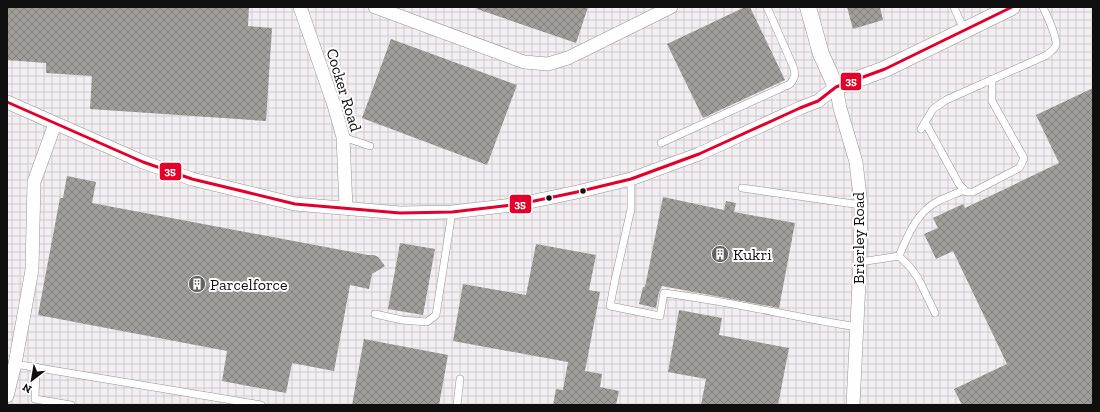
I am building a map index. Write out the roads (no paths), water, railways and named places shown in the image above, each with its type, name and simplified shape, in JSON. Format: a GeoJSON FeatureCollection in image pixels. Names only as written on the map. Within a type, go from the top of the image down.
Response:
{"type":"FeatureCollection","features":[{"type":"Feature","properties":{"kind":"street"},"geometry":{"type":"LineString","coordinates":[[376,7],[524,62],[548,64],[568,58],[671,7]]}},
{"type":"Feature","properties":{"kind":"street","name":"Brierley Road"},"geometry":{"type":"LineString","coordinates":[[808,7],[820,54],[836,87],[840,108],[856,162],[861,205],[860,262],[853,405]]}},
{"type":"Feature","properties":{"kind":"street"},"geometry":{"type":"LineString","coordinates":[[7,102],[143,162],[192,179],[295,204],[400,213],[452,212],[520,204],[577,192],[631,178],[699,154],[818,101],[836,87],[885,69],[1012,7]]}},
{"type":"Feature","properties":{"kind":"street","name":"Cocker Road"},"geometry":{"type":"LineString","coordinates":[[305,8],[343,137],[346,208]]}},
{"type":"Feature","properties":{"kind":"street"},"geometry":{"type":"LineString","coordinates":[[7,396],[15,364],[32,270],[34,182],[55,124]]}},
{"type":"Feature","properties":{"kind":"lane"},"geometry":{"type":"LineString","coordinates":[[661,143],[790,84],[794,78],[795,72],[767,7]]}},
{"type":"Feature","properties":{"kind":"lane"},"geometry":{"type":"LineString","coordinates":[[954,7],[964,30]]}},
{"type":"Feature","properties":{"kind":"lane"},"geometry":{"type":"LineString","coordinates":[[921,129],[933,109],[946,100],[1047,55],[1054,50],[1056,45],[1055,37],[1043,7]]}},
{"type":"Feature","properties":{"kind":"lane"},"geometry":{"type":"LineString","coordinates":[[925,122],[959,184],[964,190],[973,192],[1019,168],[1024,158],[992,100],[992,79]]}},
{"type":"Feature","properties":{"kind":"lane"},"geometry":{"type":"LineString","coordinates":[[343,137],[370,146]]}},
{"type":"Feature","properties":{"kind":"lane"},"geometry":{"type":"LineString","coordinates":[[631,178],[631,209],[610,306],[660,316],[664,292],[856,327]]}},
{"type":"Feature","properties":{"kind":"lane"},"geometry":{"type":"LineString","coordinates":[[742,188],[861,205]]}},
{"type":"Feature","properties":{"kind":"lane"},"geometry":{"type":"LineString","coordinates":[[899,256],[909,232],[921,215],[938,201],[964,190]]}},
{"type":"Feature","properties":{"kind":"lane"},"geometry":{"type":"LineString","coordinates":[[375,314],[402,320],[427,322],[436,315],[452,212]]}},
{"type":"Feature","properties":{"kind":"lane"},"geometry":{"type":"LineString","coordinates":[[860,262],[899,256]]}},
{"type":"Feature","properties":{"kind":"lane"},"geometry":{"type":"LineString","coordinates":[[899,256],[914,272],[935,313]]}},
{"type":"Feature","properties":{"kind":"lane"},"geometry":{"type":"LineString","coordinates":[[15,364],[261,405]]}},
{"type":"Feature","properties":{"kind":"lane"},"geometry":{"type":"LineString","coordinates":[[36,367],[35,398],[71,405]]}},
{"type":"Feature","properties":{"kind":"lane"},"geometry":{"type":"LineString","coordinates":[[457,405],[460,379]]}},
{"type":"Feature","properties":{"kind":"place","name":"Kukri"},"geometry":{"type":"Point","coordinates":[720,254]}},
{"type":"Feature","properties":{"kind":"place","name":"Parcelforce"},"geometry":{"type":"Point","coordinates":[197,284]}}]}
